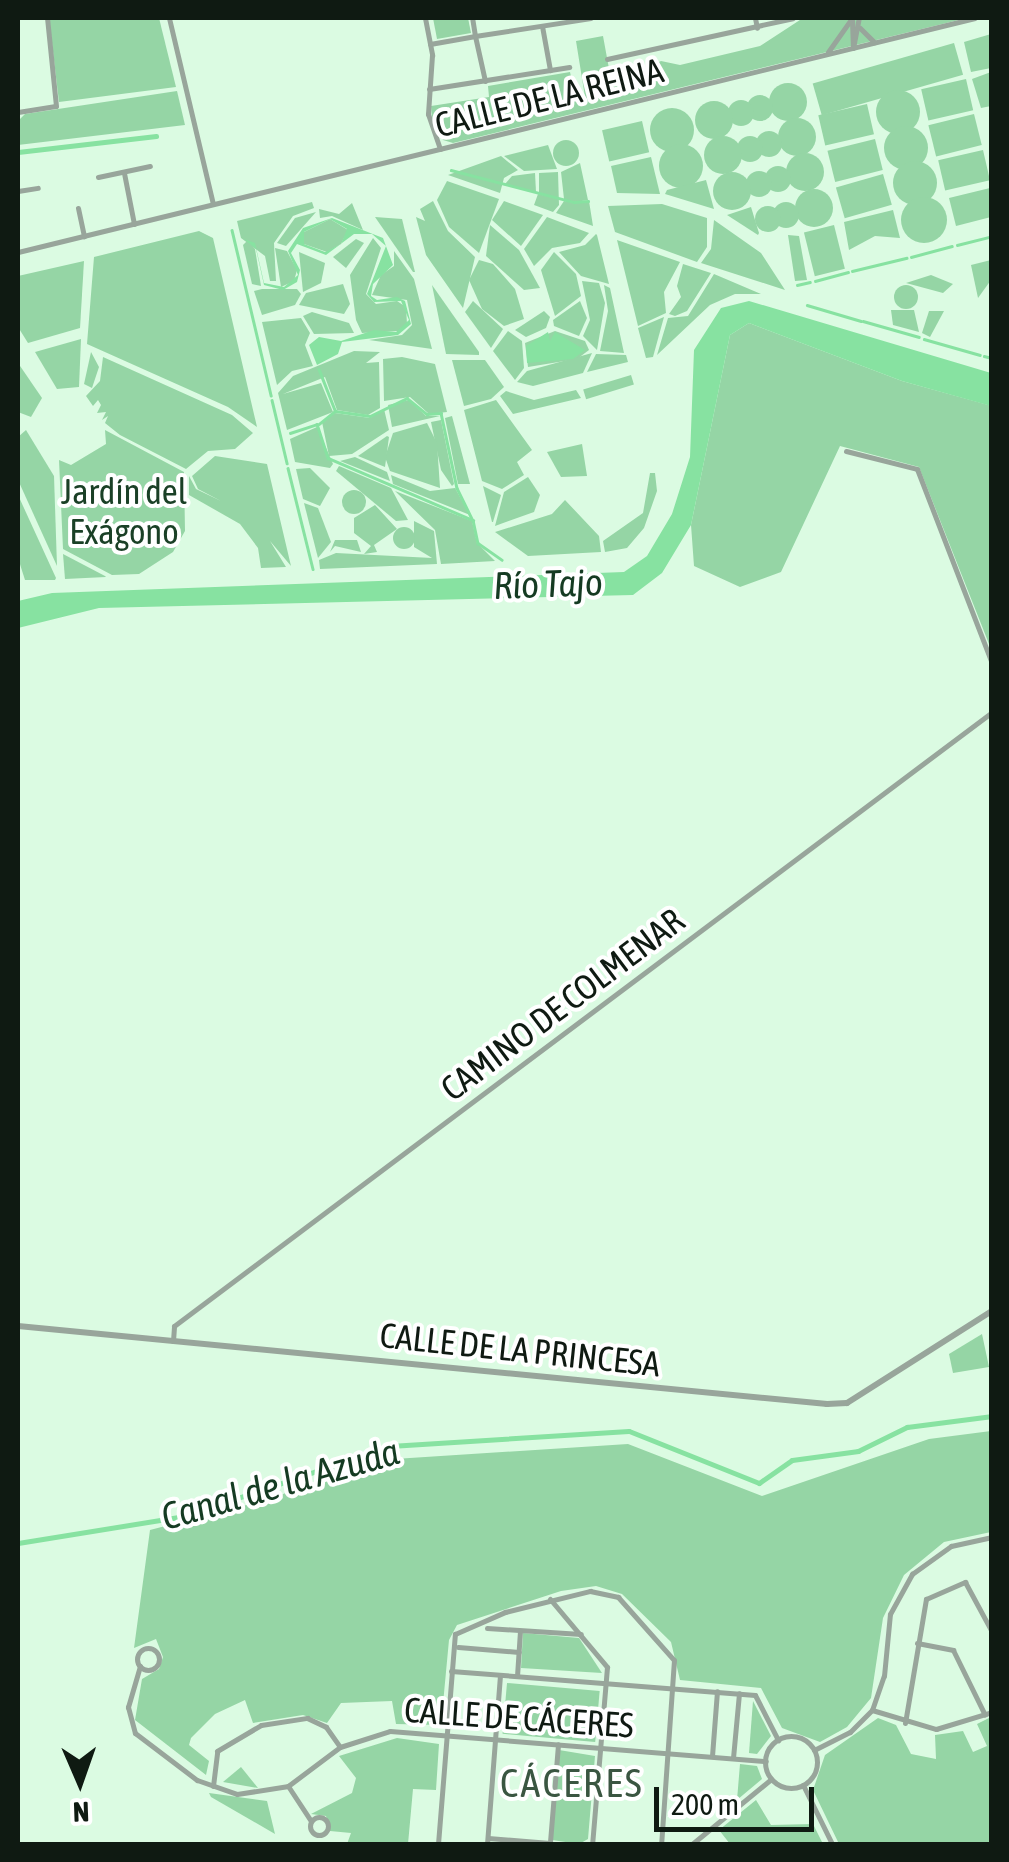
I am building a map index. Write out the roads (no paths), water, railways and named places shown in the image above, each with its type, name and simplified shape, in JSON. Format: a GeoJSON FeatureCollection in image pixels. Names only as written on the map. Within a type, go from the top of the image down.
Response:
{"type":"FeatureCollection","features":[{"type":"Feature","properties":{"kind":"street"},"geometry":{"type":"LineString","coordinates":[[18,112],[56,106],[47,18]]}},
{"type":"Feature","properties":{"kind":"street"},"geometry":{"type":"LineString","coordinates":[[169,18],[213,206]]}},
{"type":"Feature","properties":{"kind":"street"},"geometry":{"type":"LineString","coordinates":[[425,18],[430,44],[428,114],[440,149]]}},
{"type":"Feature","properties":{"kind":"street"},"geometry":{"type":"LineString","coordinates":[[472,18],[485,81]]}},
{"type":"Feature","properties":{"kind":"street"},"geometry":{"type":"LineString","coordinates":[[430,44],[590,18]]}},
{"type":"Feature","properties":{"kind":"street"},"geometry":{"type":"LineString","coordinates":[[755,18],[757,28]]}},
{"type":"Feature","properties":{"kind":"street"},"geometry":{"type":"LineString","coordinates":[[607,59],[792,18]]}},
{"type":"Feature","properties":{"kind":"street"},"geometry":{"type":"LineString","coordinates":[[854,18],[874,42]]}},
{"type":"Feature","properties":{"kind":"street"},"geometry":{"type":"LineString","coordinates":[[853,48],[854,18]]}},
{"type":"Feature","properties":{"kind":"street"},"geometry":{"type":"LineString","coordinates":[[822,56],[854,18]]}},
{"type":"Feature","properties":{"kind":"street","name":"CALLE DE LA REINA"},"geometry":{"type":"LineString","coordinates":[[18,252],[976,18]]}},
{"type":"Feature","properties":{"kind":"street"},"geometry":{"type":"LineString","coordinates":[[542,26],[550,70]]}},
{"type":"Feature","properties":{"kind":"street"},"geometry":{"type":"LineString","coordinates":[[853,48],[860,28]]}},
{"type":"Feature","properties":{"kind":"street"},"geometry":{"type":"LineString","coordinates":[[430,89],[569,66]]}},
{"type":"Feature","properties":{"kind":"street"},"geometry":{"type":"LineString","coordinates":[[98,177],[150,166]]}},
{"type":"Feature","properties":{"kind":"street"},"geometry":{"type":"LineString","coordinates":[[124,172],[134,224]]}},
{"type":"Feature","properties":{"kind":"street"},"geometry":{"type":"LineString","coordinates":[[18,191],[38,188]]}},
{"type":"Feature","properties":{"kind":"street"},"geometry":{"type":"LineString","coordinates":[[78,208],[84,236]]}},
{"type":"Feature","properties":{"kind":"street"},"geometry":{"type":"LineString","coordinates":[[846,451],[917,469],[992,663]]}},
{"type":"Feature","properties":{"kind":"street","name":"CAMINO DE COLMENAR"},"geometry":{"type":"LineString","coordinates":[[172,1341],[174,1326],[992,712]]}},
{"type":"Feature","properties":{"kind":"street","name":"CALLE DE LA PRINCESA"},"geometry":{"type":"LineString","coordinates":[[18,1326],[827,1404],[846,1403],[992,1311]]}},
{"type":"Feature","properties":{"kind":"street"},"geometry":{"type":"LineString","coordinates":[[814,1750],[850,1732],[872,1710],[884,1676],[886,1630],[903,1586],[934,1554],[992,1537]]}},
{"type":"Feature","properties":{"kind":"street"},"geometry":{"type":"LineString","coordinates":[[905,1723],[926,1599],[962,1582],[992,1632]]}},
{"type":"Feature","properties":{"kind":"street"},"geometry":{"type":"LineString","coordinates":[[438,1844],[450,1667],[461,1628],[550,1599],[590,1591],[618,1597],[670,1648],[673,1688],[661,1844]]}},
{"type":"Feature","properties":{"kind":"street"},"geometry":{"type":"LineString","coordinates":[[550,1599],[604,1660],[606,1684],[592,1844]]}},
{"type":"Feature","properties":{"kind":"street"},"geometry":{"type":"LineString","coordinates":[[487,1628],[581,1634]]}},
{"type":"Feature","properties":{"kind":"street"},"geometry":{"type":"LineString","coordinates":[[517,1676],[520,1631]]}},
{"type":"Feature","properties":{"kind":"street"},"geometry":{"type":"LineString","coordinates":[[872,1710],[905,1723],[952,1728],[988,1714],[953,1650],[917,1643]]}},
{"type":"Feature","properties":{"kind":"street"},"geometry":{"type":"LineString","coordinates":[[458,1647],[519,1652]]}},
{"type":"Feature","properties":{"kind":"street","name":"CALLE DE CÁCERES"},"geometry":{"type":"LineString","coordinates":[[140,1666],[155,1668],[157,1652],[140,1651],[140,1666],[128,1707],[132,1728],[213,1786],[252,1795],[288,1786],[340,1747],[390,1732],[766,1761]]}},
{"type":"Feature","properties":{"kind":"street"},"geometry":{"type":"LineString","coordinates":[[450,1667],[500,1675],[738,1693],[760,1698],[778,1740]]}},
{"type":"Feature","properties":{"kind":"street"},"geometry":{"type":"LineString","coordinates":[[500,1675],[488,1841],[551,1844],[558,1744]]}},
{"type":"Feature","properties":{"kind":"street"},"geometry":{"type":"LineString","coordinates":[[712,1756],[716,1692]]}},
{"type":"Feature","properties":{"kind":"street"},"geometry":{"type":"LineString","coordinates":[[733,1758],[738,1693]]}},
{"type":"Feature","properties":{"kind":"street"},"geometry":{"type":"LineString","coordinates":[[213,1786],[217,1751],[261,1725],[307,1718],[326,1727],[340,1747]]}},
{"type":"Feature","properties":{"kind":"street"},"geometry":{"type":"LineString","coordinates":[[796,1736],[814,1750],[815,1771],[803,1785],[786,1787],[771,1779],[766,1761],[778,1740],[796,1736]]}},
{"type":"Feature","properties":{"kind":"street"},"geometry":{"type":"LineString","coordinates":[[692,1844],[771,1779]]}},
{"type":"Feature","properties":{"kind":"street"},"geometry":{"type":"LineString","coordinates":[[803,1785],[832,1844]]}},
{"type":"Feature","properties":{"kind":"street"},"geometry":{"type":"LineString","coordinates":[[288,1786],[311,1821]]}},
{"type":"Feature","properties":{"kind":"water"},"geometry":{"type":"Polygon","coordinates":[[[332,218],[383,238],[386,246],[372,234],[354,234],[341,244],[347,229],[330,219],[304,232],[304,244],[325,252],[340,244],[326,255],[297,244],[291,253],[300,270],[297,282],[283,290],[264,285],[256,249],[244,239],[255,243],[264,283],[284,287],[298,275],[288,251],[303,228],[332,218]]]}},
{"type":"Feature","properties":{"kind":"water"},"geometry":{"type":"Polygon","coordinates":[[[386,246],[393,265],[373,284],[371,296],[377,300],[397,297],[405,301],[411,324],[398,335],[342,342],[338,354],[317,365],[309,345],[319,337],[341,341],[374,330],[396,332],[409,320],[401,301],[374,302],[367,294],[386,246]]]}},
{"type":"Feature","properties":{"kind":"water","name":"Río Tajo"},"geometry":{"type":"Polygon","coordinates":[[[749,301],[991,373],[991,406],[902,381],[749,323],[730,335],[691,525],[662,573],[633,595],[99,608],[18,628],[18,601],[52,593],[624,572],[647,556],[672,514],[690,457],[694,350],[721,308],[749,301]]]}},
{"type":"Feature","properties":{"kind":"water"},"geometry":{"type":"Polygon","coordinates":[[[548,332],[550,341],[555,332],[585,350],[573,359],[527,363],[526,346],[548,332]]]}},
{"type":"Feature","properties":{"kind":"waterway"},"geometry":{"type":"LineString","coordinates":[[18,152],[156,136]]}},
{"type":"Feature","properties":{"kind":"waterway"},"geometry":{"type":"LineString","coordinates":[[451,170],[574,202],[588,201]]}},
{"type":"Feature","properties":{"kind":"waterway"},"geometry":{"type":"LineString","coordinates":[[232,230],[271,395]]}},
{"type":"Feature","properties":{"kind":"waterway"},"geometry":{"type":"LineString","coordinates":[[957,245],[992,236]]}},
{"type":"Feature","properties":{"kind":"waterway"},"geometry":{"type":"LineString","coordinates":[[911,257],[952,246]]}},
{"type":"Feature","properties":{"kind":"waterway"},"geometry":{"type":"LineString","coordinates":[[852,271],[906,258]]}},
{"type":"Feature","properties":{"kind":"waterway"},"geometry":{"type":"LineString","coordinates":[[815,281],[848,272]]}},
{"type":"Feature","properties":{"kind":"waterway"},"geometry":{"type":"LineString","coordinates":[[797,285],[810,282]]}},
{"type":"Feature","properties":{"kind":"waterway"},"geometry":{"type":"LineString","coordinates":[[807,305],[861,321]]}},
{"type":"Feature","properties":{"kind":"waterway"},"geometry":{"type":"LineString","coordinates":[[863,321],[919,337]]}},
{"type":"Feature","properties":{"kind":"waterway"},"geometry":{"type":"LineString","coordinates":[[924,339],[980,355]]}},
{"type":"Feature","properties":{"kind":"waterway"},"geometry":{"type":"LineString","coordinates":[[984,356],[992,358]]}},
{"type":"Feature","properties":{"kind":"waterway"},"geometry":{"type":"LineString","coordinates":[[319,369],[335,410]]}},
{"type":"Feature","properties":{"kind":"waterway"},"geometry":{"type":"LineString","coordinates":[[319,424],[335,411],[370,416],[407,398],[427,414],[441,413],[457,488],[472,519]]}},
{"type":"Feature","properties":{"kind":"waterway"},"geometry":{"type":"LineString","coordinates":[[272,400],[287,463]]}},
{"type":"Feature","properties":{"kind":"waterway","name":"Río Tajo"},"geometry":{"type":"LineString","coordinates":[[290,433],[317,424],[328,458],[473,520],[478,543],[502,560]]}},
{"type":"Feature","properties":{"kind":"waterway"},"geometry":{"type":"LineString","coordinates":[[288,468],[313,569]]}},
{"type":"Feature","properties":{"kind":"waterway","name":"Canal de la Azuda"},"geometry":{"type":"LineString","coordinates":[[18,1543],[185,1516],[390,1446],[629,1431],[759,1483],[792,1460],[858,1451],[907,1427],[992,1416]]}},
{"type":"Feature","properties":{"kind":"district","name":"CÁCERES"},"geometry":{"type":"Point","coordinates":[572,1783]}},
{"type":"Feature","properties":{"kind":"park label","name":"Jardín del Exágono"},"geometry":{"type":"Point","coordinates":[124,511]}}]}
